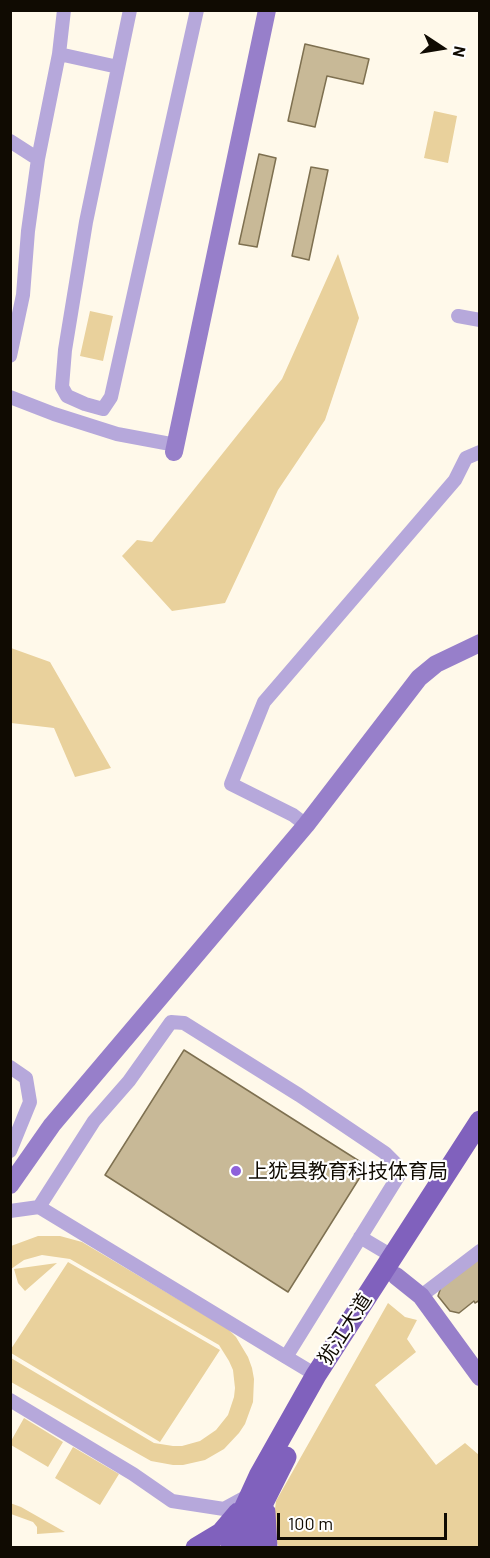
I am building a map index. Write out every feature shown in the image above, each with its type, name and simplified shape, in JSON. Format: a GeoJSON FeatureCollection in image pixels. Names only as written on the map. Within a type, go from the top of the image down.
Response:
{"type":"FeatureCollection","features":[{"type":"Feature","properties":{"kind":"main road","name":"犹江大道"},"geometry":{"type":"LineString","coordinates":[[231,1548],[237,1524],[273,1479],[480,1120]]}},
{"type":"Feature","properties":{"kind":"main road","name":"犹江大道"},"geometry":{"type":"LineString","coordinates":[[249,1548],[254,1528],[254,1500],[259,1476],[315,1375],[480,1146]]}},
{"type":"Feature","properties":{"kind":"main road"},"geometry":{"type":"LineString","coordinates":[[196,1548],[221,1533],[254,1500],[267,1548]]}},
{"type":"Feature","properties":{"kind":"street"},"geometry":{"type":"LineString","coordinates":[[10,356],[23,295],[28,231],[38,159],[59,54],[64,10]]}},
{"type":"Feature","properties":{"kind":"street"},"geometry":{"type":"LineString","coordinates":[[130,10],[86,222],[65,350],[62,387],[67,396],[85,405],[103,409],[111,397],[197,10]]}},
{"type":"Feature","properties":{"kind":"street"},"geometry":{"type":"LineString","coordinates":[[10,397],[117,434],[175,448],[267,10]]}},
{"type":"Feature","properties":{"kind":"street"},"geometry":{"type":"LineString","coordinates":[[59,54],[117,68]]}},
{"type":"Feature","properties":{"kind":"street"},"geometry":{"type":"LineString","coordinates":[[10,141],[38,159]]}},
{"type":"Feature","properties":{"kind":"street"},"geometry":{"type":"LineString","coordinates":[[458,316],[480,320]]}},
{"type":"Feature","properties":{"kind":"street"},"geometry":{"type":"LineString","coordinates":[[306,825],[293,815],[231,784],[264,702],[455,480],[466,458],[480,453]]}},
{"type":"Feature","properties":{"kind":"street"},"geometry":{"type":"LineString","coordinates":[[10,1185],[52,1125],[306,825],[419,678],[436,664],[480,643]]}},
{"type":"Feature","properties":{"kind":"street"},"geometry":{"type":"LineString","coordinates":[[39,1207],[94,1121],[129,1081],[171,1022],[184,1023],[299,1095],[385,1153],[395,1163],[399,1175],[286,1357]]}},
{"type":"Feature","properties":{"kind":"street"},"geometry":{"type":"LineString","coordinates":[[10,1067],[26,1078],[30,1102],[10,1151]]}},
{"type":"Feature","properties":{"kind":"street"},"geometry":{"type":"LineString","coordinates":[[10,1211],[39,1207],[315,1375]]}},
{"type":"Feature","properties":{"kind":"street"},"geometry":{"type":"LineString","coordinates":[[360,1237],[394,1266],[421,1296],[480,1377]]}},
{"type":"Feature","properties":{"kind":"street"},"geometry":{"type":"LineString","coordinates":[[421,1296],[480,1251]]}},
{"type":"Feature","properties":{"kind":"street"},"geometry":{"type":"LineString","coordinates":[[10,1400],[133,1474],[172,1501],[224,1509],[254,1500]]}},
{"type":"Feature","properties":{"kind":"shaded area"},"geometry":{"type":"Polygon","coordinates":[[[434,111],[457,116],[448,163],[424,158],[434,111]]]}},
{"type":"Feature","properties":{"kind":"shaded area"},"geometry":{"type":"Polygon","coordinates":[[[338,254],[359,318],[325,420],[278,490],[225,603],[172,611],[122,556],[137,540],[152,542],[282,379],[338,254]]]}},
{"type":"Feature","properties":{"kind":"shaded area"},"geometry":{"type":"Polygon","coordinates":[[[90,311],[113,316],[103,361],[80,356],[90,311]]]}},
{"type":"Feature","properties":{"kind":"shaded area"},"geometry":{"type":"Polygon","coordinates":[[[11,648],[50,662],[111,768],[75,777],[54,728],[11,723],[11,648]]]}},
{"type":"Feature","properties":{"kind":"shaded area"},"geometry":{"type":"Polygon","coordinates":[[[38,1236],[60,1236],[82,1242],[228,1329],[236,1337],[252,1368],[253,1402],[245,1424],[224,1449],[205,1460],[183,1465],[151,1461],[11,1382],[11,1358],[154,1443],[173,1446],[200,1441],[216,1430],[228,1415],[234,1397],[233,1370],[219,1345],[70,1259],[42,1255],[24,1260],[11,1269],[11,1246],[38,1236]]]}},
{"type":"Feature","properties":{"kind":"shaded area"},"geometry":{"type":"Polygon","coordinates":[[[68,1262],[220,1350],[160,1442],[11,1353],[11,1349],[68,1262]]]}},
{"type":"Feature","properties":{"kind":"shaded area"},"geometry":{"type":"Polygon","coordinates":[[[57,1263],[25,1291],[18,1283],[14,1269],[57,1263]]]}},
{"type":"Feature","properties":{"kind":"shaded area"},"geometry":{"type":"Polygon","coordinates":[[[388,1303],[405,1317],[417,1320],[407,1339],[416,1352],[375,1385],[436,1465],[465,1443],[479,1455],[479,1547],[279,1547],[272,1533],[276,1501],[388,1303]]]}},
{"type":"Feature","properties":{"kind":"shaded area"},"geometry":{"type":"Polygon","coordinates":[[[24,1418],[63,1442],[48,1467],[11,1445],[24,1418]]]}},
{"type":"Feature","properties":{"kind":"shaded area"},"geometry":{"type":"Polygon","coordinates":[[[73,1447],[119,1474],[100,1505],[55,1478],[73,1447]]]}},
{"type":"Feature","properties":{"kind":"shaded area"},"geometry":{"type":"Polygon","coordinates":[[[10,1503],[65,1532],[37,1534],[37,1527],[33,1522],[11,1514],[10,1503]]]}},
{"type":"Feature","properties":{"kind":"building"},"geometry":{"type":"Polygon","coordinates":[[[305,44],[369,59],[363,84],[327,76],[315,127],[288,121],[305,44]]]}},
{"type":"Feature","properties":{"kind":"building"},"geometry":{"type":"Polygon","coordinates":[[[259,154],[276,158],[257,247],[239,244],[259,154]]]}},
{"type":"Feature","properties":{"kind":"building"},"geometry":{"type":"Polygon","coordinates":[[[311,167],[328,170],[309,260],[292,256],[311,167]]]}},
{"type":"Feature","properties":{"kind":"building","name":"上犹县教育科技体育局"},"geometry":{"type":"Polygon","coordinates":[[[184,1050],[367,1166],[288,1292],[105,1175],[184,1050]]]}},
{"type":"Feature","properties":{"kind":"building"},"geometry":{"type":"Polygon","coordinates":[[[480,1258],[480,1300],[475,1303],[474,1301],[459,1313],[450,1311],[438,1296],[441,1287],[480,1258]]]}},
{"type":"Feature","properties":{"kind":"place","name":"上犹县教育科技体育局"},"geometry":{"type":"Point","coordinates":[236,1171]}}]}
